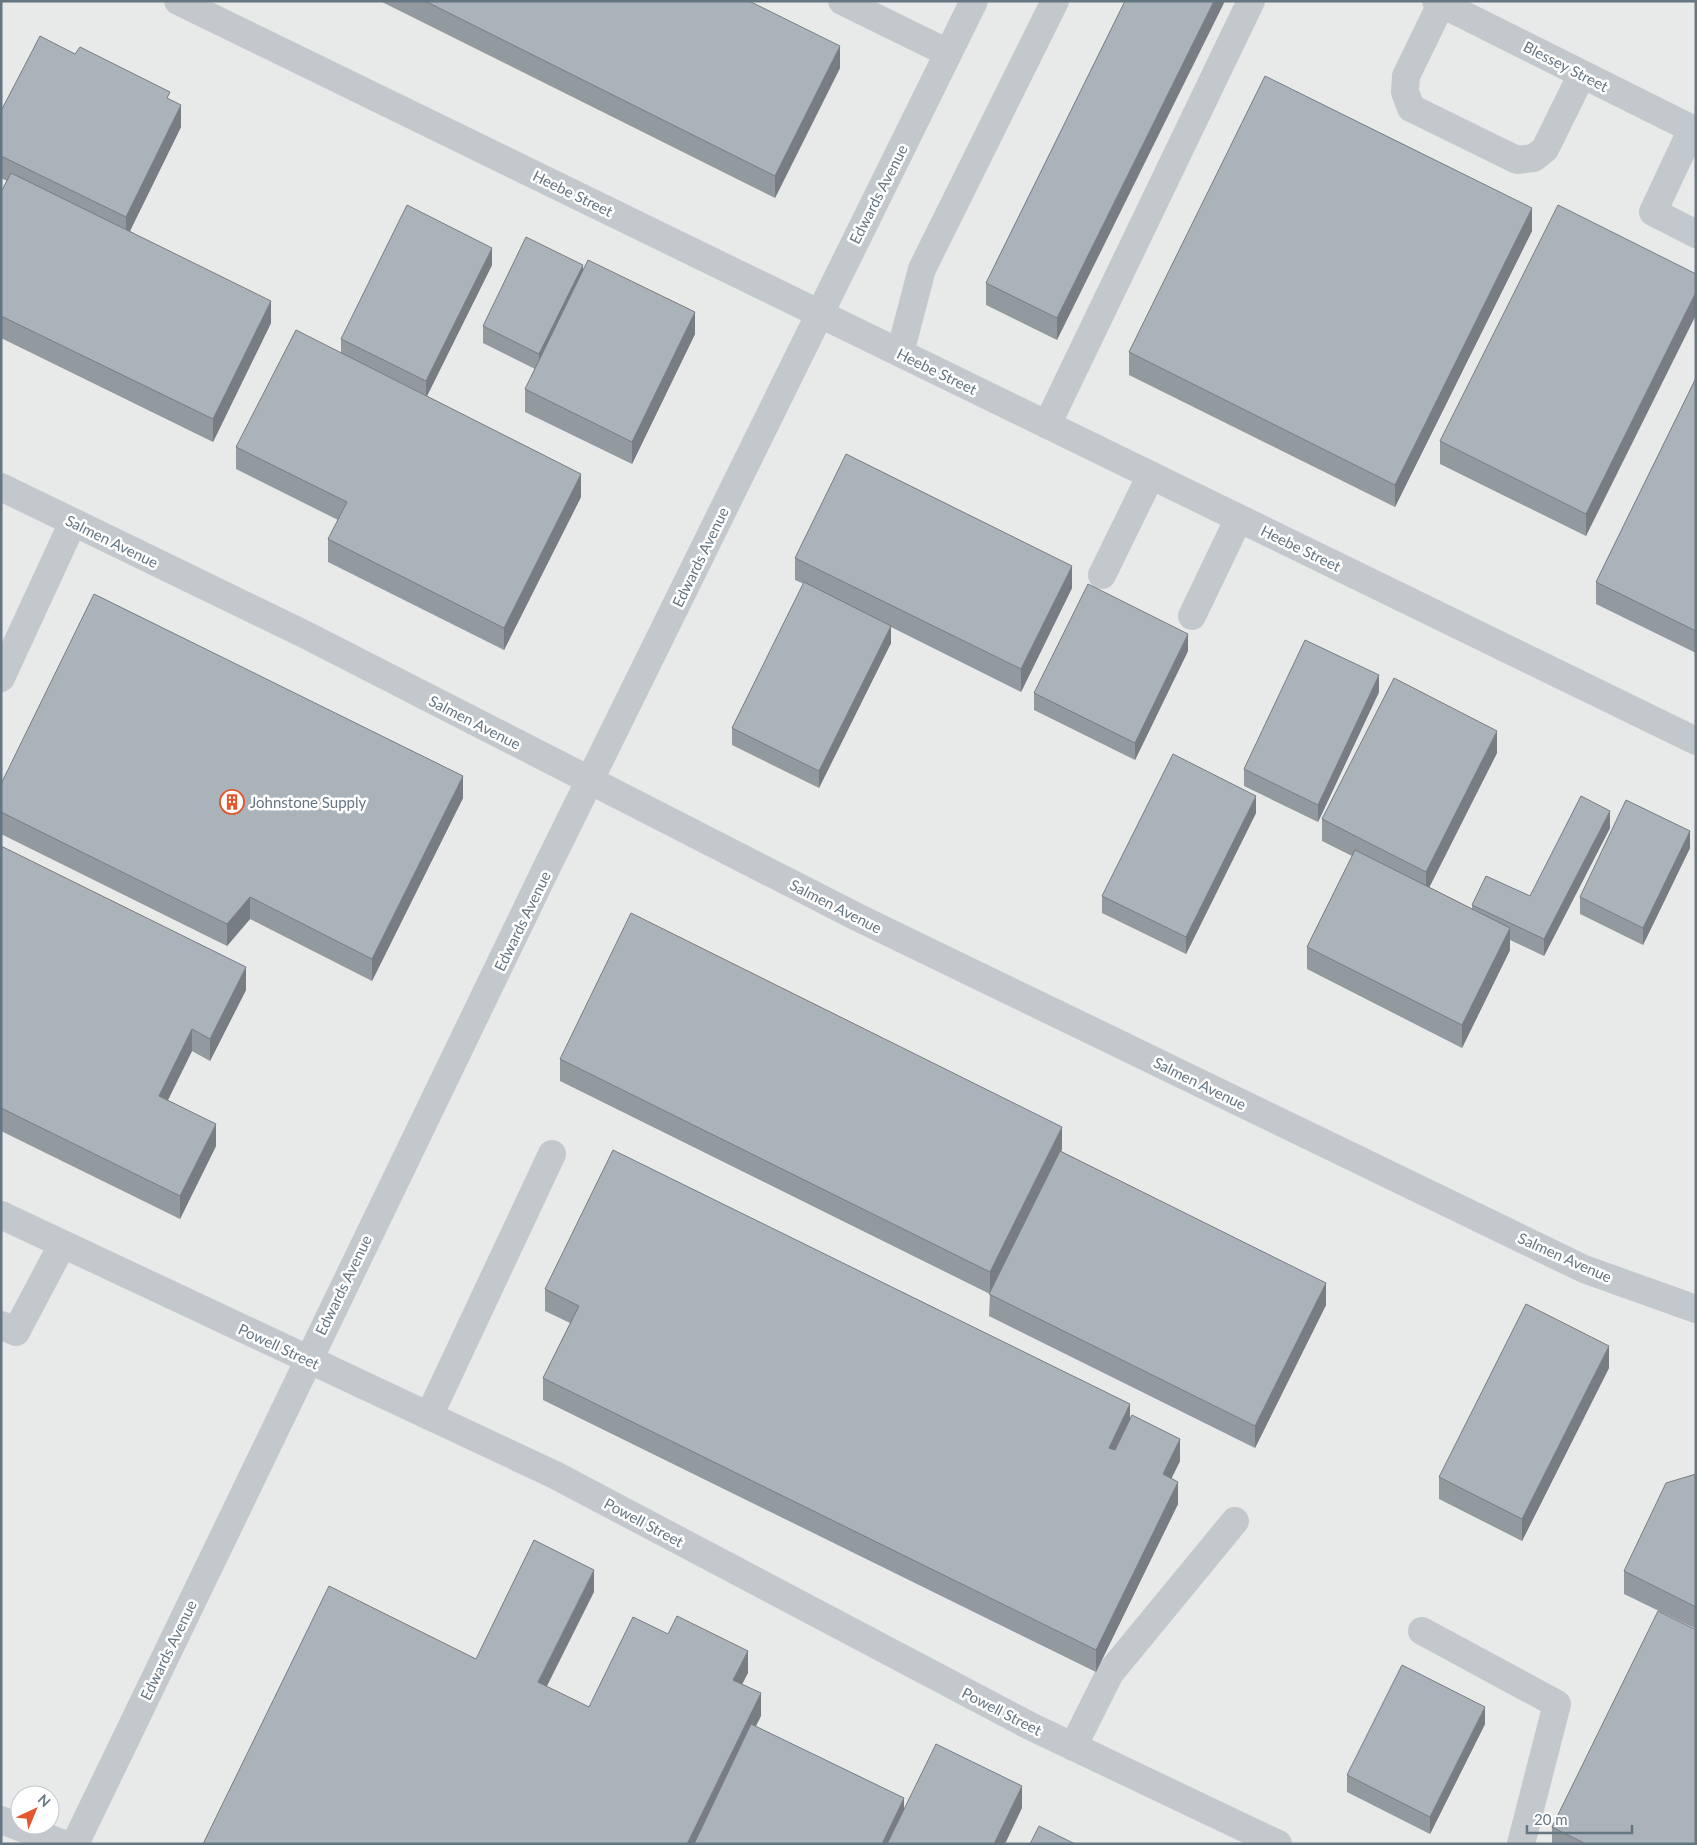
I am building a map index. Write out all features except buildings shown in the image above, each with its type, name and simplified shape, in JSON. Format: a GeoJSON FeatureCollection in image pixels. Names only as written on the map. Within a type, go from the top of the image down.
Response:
{"type":"FeatureCollection","features":[{"type":"Feature","properties":{"kind":"street","name":"Heebe Street"},"geometry":{"type":"LineString","coordinates":[[178,1],[1696,741]]}},
{"type":"Feature","properties":{"kind":"street"},"geometry":{"type":"LineString","coordinates":[[842,1],[948,53]]}},
{"type":"Feature","properties":{"kind":"street","name":"Edwards Avenue"},"geometry":{"type":"LineString","coordinates":[[75,1844],[306,1360],[591,781],[818,313],[974,1]]}},
{"type":"Feature","properties":{"kind":"street"},"geometry":{"type":"LineString","coordinates":[[900,353],[922,269],[1055,1]]}},
{"type":"Feature","properties":{"kind":"street"},"geometry":{"type":"LineString","coordinates":[[1047,425],[1251,1]]}},
{"type":"Feature","properties":{"kind":"street"},"geometry":{"type":"LineString","coordinates":[[1439,3],[1406,76],[1405,92],[1411,108],[1517,160],[1534,158],[1545,149],[1582,74]]}},
{"type":"Feature","properties":{"kind":"street","name":"Blessey Street"},"geometry":{"type":"LineString","coordinates":[[1439,3],[1694,130]]}},
{"type":"Feature","properties":{"kind":"street"},"geometry":{"type":"LineString","coordinates":[[1694,130],[1653,212],[1696,234]]}},
{"type":"Feature","properties":{"kind":"street"},"geometry":{"type":"LineString","coordinates":[[1102,575],[1151,475]]}},
{"type":"Feature","properties":{"kind":"street","name":"Salmen Avenue"},"geometry":{"type":"LineString","coordinates":[[1,487],[306,635],[866,922],[1566,1260],[1688,1306]]}},
{"type":"Feature","properties":{"kind":"street"},"geometry":{"type":"LineString","coordinates":[[1192,616],[1239,518]]}},
{"type":"Feature","properties":{"kind":"street"},"geometry":{"type":"LineString","coordinates":[[1,678],[73,522]]}},
{"type":"Feature","properties":{"kind":"street"},"geometry":{"type":"LineString","coordinates":[[429,1416],[552,1154]]}},
{"type":"Feature","properties":{"kind":"street","name":"Powell Street"},"geometry":{"type":"LineString","coordinates":[[1,1215],[306,1360],[556,1475],[1073,1747],[1278,1844]]}},
{"type":"Feature","properties":{"kind":"street"},"geometry":{"type":"LineString","coordinates":[[1,1325],[16,1332],[62,1244]]}},
{"type":"Feature","properties":{"kind":"street"},"geometry":{"type":"LineString","coordinates":[[1073,1747],[1110,1673],[1235,1521]]}},
{"type":"Feature","properties":{"kind":"street"},"geometry":{"type":"LineString","coordinates":[[1422,1631],[1557,1704],[1520,1844]]}},
{"type":"Feature","properties":{"kind":"street"},"geometry":{"type":"LineString","coordinates":[[1,1820],[64,1844]]}},
{"type":"Feature","properties":{"kind":"shaded area"},"geometry":{"type":"Polygon","coordinates":[[[1,1],[1696,1],[1696,1844],[1,1844],[1,1]]]}},
{"type":"Feature","properties":{"kind":"place","name":"Johnstone Supply"},"geometry":{"type":"Point","coordinates":[232,802]}}]}
